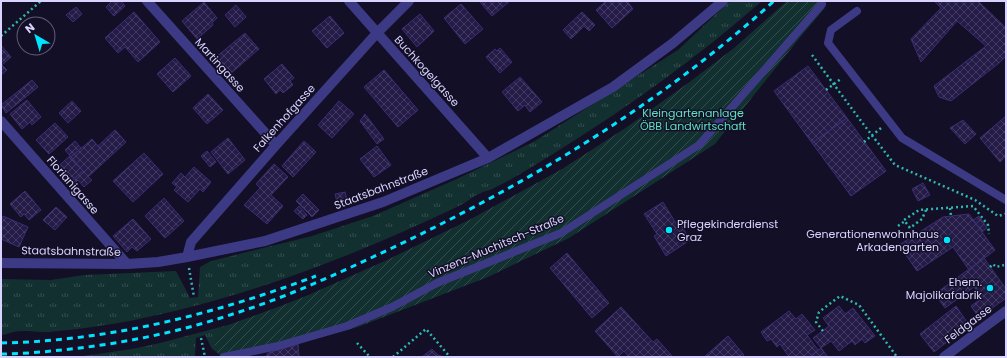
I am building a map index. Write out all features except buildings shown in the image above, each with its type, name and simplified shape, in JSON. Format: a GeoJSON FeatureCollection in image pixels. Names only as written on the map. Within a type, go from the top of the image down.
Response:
{"type":"FeatureCollection","features":[{"type":"Feature","properties":{"kind":"street","name":"Martingasse"},"geometry":{"type":"LineString","coordinates":[[147,1],[276,145]]}},
{"type":"Feature","properties":{"kind":"street","name":"Buchkogelgasse"},"geometry":{"type":"LineString","coordinates":[[349,1],[488,158]]}},
{"type":"Feature","properties":{"kind":"street","name":"Falkenhofgasse"},"geometry":{"type":"LineString","coordinates":[[187,257],[191,242],[377,33],[409,1]]}},
{"type":"Feature","properties":{"kind":"street","name":"Staatsbahnstraße"},"geometry":{"type":"LineString","coordinates":[[1,263],[127,264],[158,262],[265,241],[376,205],[488,158],[613,87],[673,43],[722,1]]}},
{"type":"Feature","properties":{"kind":"street","name":"Florianigasse"},"geometry":{"type":"LineString","coordinates":[[1,121],[127,264]]}},
{"type":"Feature","properties":{"kind":"street","name":"Feldgasse"},"geometry":{"type":"LineString","coordinates":[[944,357],[1006,311]]}},
{"type":"Feature","properties":{"kind":"lane","name":"Vinzenz-Muchitsch-Straße"},"geometry":{"type":"LineString","coordinates":[[224,357],[278,346],[347,326],[392,307],[436,283],[561,233],[698,145],[822,4]]}},
{"type":"Feature","properties":{"kind":"lane"},"geometry":{"type":"LineString","coordinates":[[857,11],[831,30],[828,43],[902,138],[1006,200]]}},
{"type":"Feature","properties":{"kind":"path"},"geometry":{"type":"LineString","coordinates":[[1,36],[41,1]]}},
{"type":"Feature","properties":{"kind":"path"},"geometry":{"type":"LineString","coordinates":[[826,90],[851,72]]}},
{"type":"Feature","properties":{"kind":"path"},"geometry":{"type":"LineString","coordinates":[[864,142],[890,122]]}},
{"type":"Feature","properties":{"kind":"path"},"geometry":{"type":"LineString","coordinates":[[898,226],[919,210],[973,206],[988,225],[990,234]]}},
{"type":"Feature","properties":{"kind":"path"},"geometry":{"type":"LineString","coordinates":[[950,208],[951,216]]}},
{"type":"Feature","properties":{"kind":"path"},"geometry":{"type":"LineString","coordinates":[[905,221],[910,228],[922,219],[926,210]]}},
{"type":"Feature","properties":{"kind":"path"},"geometry":{"type":"LineString","coordinates":[[187,257],[194,297]]}},
{"type":"Feature","properties":{"kind":"path"},"geometry":{"type":"LineString","coordinates":[[990,267],[993,264],[996,267],[1004,266]]}},
{"type":"Feature","properties":{"kind":"path"},"geometry":{"type":"LineString","coordinates":[[822,331],[816,322],[819,312],[840,296],[860,305],[897,357]]}},
{"type":"Feature","properties":{"kind":"path"},"geometry":{"type":"LineString","coordinates":[[393,357],[426,329],[450,357]]}},
{"type":"Feature","properties":{"kind":"path"},"geometry":{"type":"LineString","coordinates":[[202,338],[205,357]]}},
{"type":"Feature","properties":{"kind":"path"},"geometry":{"type":"LineString","coordinates":[[357,343],[370,357]]}},
{"type":"Feature","properties":{"kind":"green space"},"geometry":{"type":"Polygon","coordinates":[[[730,1],[762,1],[661,82],[581,137],[506,182],[490,190],[484,191],[463,204],[423,223],[383,241],[300,273],[216,300],[112,324],[51,332],[19,331],[1,335],[1,279],[51,280],[84,275],[176,271],[190,298],[198,297],[200,267],[211,261],[312,236],[373,216],[459,178],[535,141],[678,50],[730,1]]]}},
{"type":"Feature","properties":{"kind":"green space","name":"Kleingartenanlage ÖBB Landwirtschaft"},"geometry":{"type":"Polygon","coordinates":[[[787,1],[819,1],[825,8],[715,144],[569,238],[488,277],[358,327],[246,357],[220,357],[219,354],[212,349],[228,325],[306,296],[387,260],[471,219],[562,169],[627,127],[695,78],[734,48],[787,1]]]}},
{"type":"Feature","properties":{"kind":"green space"},"geometry":{"type":"Polygon","coordinates":[[[228,325],[212,349],[205,335],[196,338],[195,356],[77,357],[132,349],[228,325]]]}},
{"type":"Feature","properties":{"kind":"railway"},"geometry":{"type":"LineString","coordinates":[[1,354],[62,350],[128,341],[193,326],[256,306],[296,291],[354,266],[444,223],[544,168],[592,138],[640,107],[686,74],[774,1]]}},
{"type":"Feature","properties":{"kind":"railway"},"geometry":{"type":"LineString","coordinates":[[1,343],[82,337],[161,323],[239,302],[316,276]]}},
{"type":"Feature","properties":{"kind":"place","name":"Pflegekinderdienst Graz"},"geometry":{"type":"Point","coordinates":[669,230]}},
{"type":"Feature","properties":{"kind":"place","name":"Generationenwohnhaus Arkadengarten"},"geometry":{"type":"Point","coordinates":[947,240]}},
{"type":"Feature","properties":{"kind":"place","name":"Ehem. Majolikafabrik"},"geometry":{"type":"Point","coordinates":[990,288]}}]}
